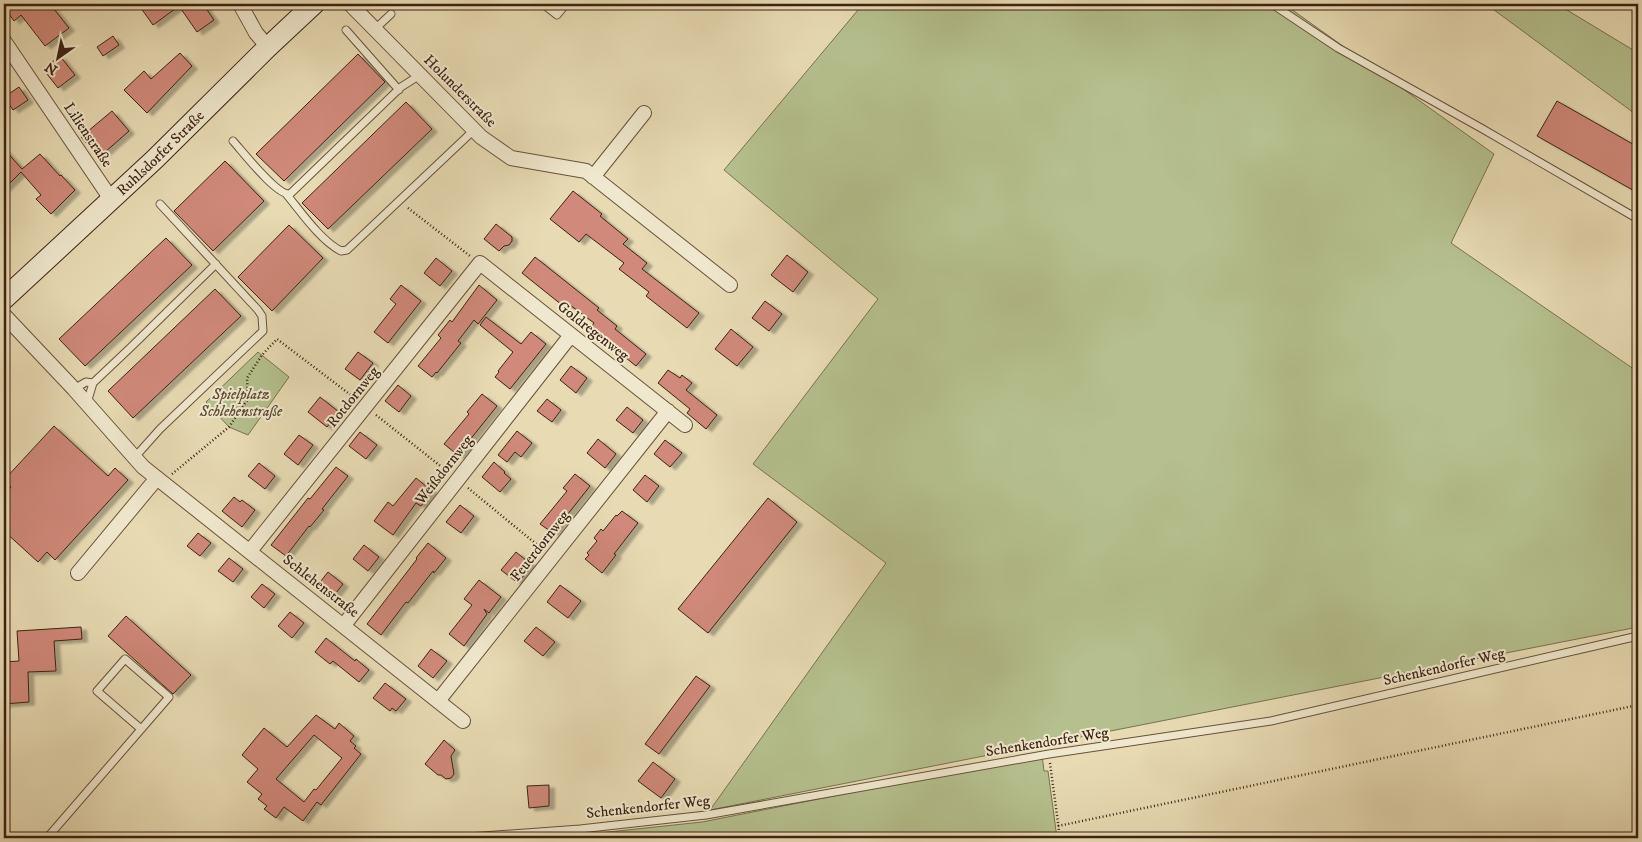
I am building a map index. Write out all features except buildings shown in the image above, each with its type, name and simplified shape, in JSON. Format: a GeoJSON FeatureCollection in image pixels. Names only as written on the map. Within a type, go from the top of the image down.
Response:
{"type":"FeatureCollection","features":[{"type":"Feature","properties":{"kind":"main road","name":"Ruhlsdorfer Straße"},"geometry":{"type":"LineString","coordinates":[[4,299],[201,115],[268,47],[314,4]]}},
{"type":"Feature","properties":{"kind":"street"},"geometry":{"type":"LineString","coordinates":[[240,4],[256,33],[268,47]]}},
{"type":"Feature","properties":{"kind":"street","name":"Holunderstraße"},"geometry":{"type":"LineString","coordinates":[[350,4],[481,137],[511,158],[586,171],[730,285]]}},
{"type":"Feature","properties":{"kind":"street","name":"Lilienstraße"},"geometry":{"type":"LineString","coordinates":[[4,40],[111,199]]}},
{"type":"Feature","properties":{"kind":"street"},"geometry":{"type":"LineString","coordinates":[[593,177],[644,112]]}},
{"type":"Feature","properties":{"kind":"street","name":"Goldregenweg"},"geometry":{"type":"LineString","coordinates":[[480,263],[685,425]]}},
{"type":"Feature","properties":{"kind":"street","name":"Rotdornweg"},"geometry":{"type":"LineString","coordinates":[[250,551],[480,263]]}},
{"type":"Feature","properties":{"kind":"street","name":"Schlehenstraße"},"geometry":{"type":"LineString","coordinates":[[4,315],[74,389],[143,467],[463,721]]}},
{"type":"Feature","properties":{"kind":"street","name":"Weißdornweg"},"geometry":{"type":"LineString","coordinates":[[344,625],[571,335]]}},
{"type":"Feature","properties":{"kind":"street","name":"Feuerdornweg"},"geometry":{"type":"LineString","coordinates":[[438,701],[668,411]]}},
{"type":"Feature","properties":{"kind":"street"},"geometry":{"type":"LineString","coordinates":[[78,573],[160,480]]}},
{"type":"Feature","properties":{"kind":"lane"},"geometry":{"type":"LineString","coordinates":[[542,4],[557,15],[566,4]]}},
{"type":"Feature","properties":{"kind":"lane"},"geometry":{"type":"LineString","coordinates":[[1272,4],[1338,48],[1638,219]]}},
{"type":"Feature","properties":{"kind":"lane"},"geometry":{"type":"LineString","coordinates":[[375,29],[391,14]]}},
{"type":"Feature","properties":{"kind":"lane"},"geometry":{"type":"LineString","coordinates":[[346,30],[399,90]]}},
{"type":"Feature","properties":{"kind":"lane"},"geometry":{"type":"LineString","coordinates":[[286,195],[290,194],[399,90],[420,75]]}},
{"type":"Feature","properties":{"kind":"lane"},"geometry":{"type":"LineString","coordinates":[[233,141],[276,188],[286,195],[322,236],[341,251],[347,250],[474,130]]}},
{"type":"Feature","properties":{"kind":"lane"},"geometry":{"type":"LineString","coordinates":[[134,458],[160,429],[264,331],[262,316],[258,310],[160,204]]}},
{"type":"Feature","properties":{"kind":"lane"},"geometry":{"type":"LineString","coordinates":[[86,403],[93,383],[216,264]]}},
{"type":"Feature","properties":{"kind":"lane"},"geometry":{"type":"LineString","coordinates":[[74,389],[86,382],[93,383]]}},
{"type":"Feature","properties":{"kind":"lane","name":"Schenkendorfer Weg"},"geometry":{"type":"LineString","coordinates":[[454,838],[706,815],[1049,754],[1271,721],[1638,636]]}},
{"type":"Feature","properties":{"kind":"lane"},"geometry":{"type":"LineString","coordinates":[[47,838],[141,730],[169,697],[125,659],[97,691],[141,730]]}},
{"type":"Feature","properties":{"kind":"path"},"geometry":{"type":"LineString","coordinates":[[414,202],[407,208],[480,263]]}},
{"type":"Feature","properties":{"kind":"path"},"geometry":{"type":"LineString","coordinates":[[160,480],[229,427],[248,399],[247,378],[262,355],[277,339],[366,406]]}},
{"type":"Feature","properties":{"kind":"path"},"geometry":{"type":"LineString","coordinates":[[1058,826],[1638,705]]}},
{"type":"Feature","properties":{"kind":"path"},"geometry":{"type":"LineString","coordinates":[[1049,754],[1060,838]]}},
{"type":"Feature","properties":{"kind":"green space"},"geometry":{"type":"Polygon","coordinates":[[[863,4],[1284,4],[1494,154],[1451,243],[1638,372],[1638,627],[710,810],[886,563],[753,464],[878,299],[724,170],[863,4]]]}},
{"type":"Feature","properties":{"kind":"green space"},"geometry":{"type":"Polygon","coordinates":[[[1486,4],[1557,4],[1638,53],[1638,116],[1486,4]]]}},
{"type":"Feature","properties":{"kind":"green space","name":"Spielplatz Schlehenstraße"},"geometry":{"type":"Polygon","coordinates":[[[258,352],[289,377],[248,435],[229,427],[206,402],[258,352]]]}},
{"type":"Feature","properties":{"kind":"green space"},"geometry":{"type":"Polygon","coordinates":[[[1042,755],[1044,771],[1048,771],[1057,838],[514,838],[580,835],[702,822],[1042,755]]]}}]}
